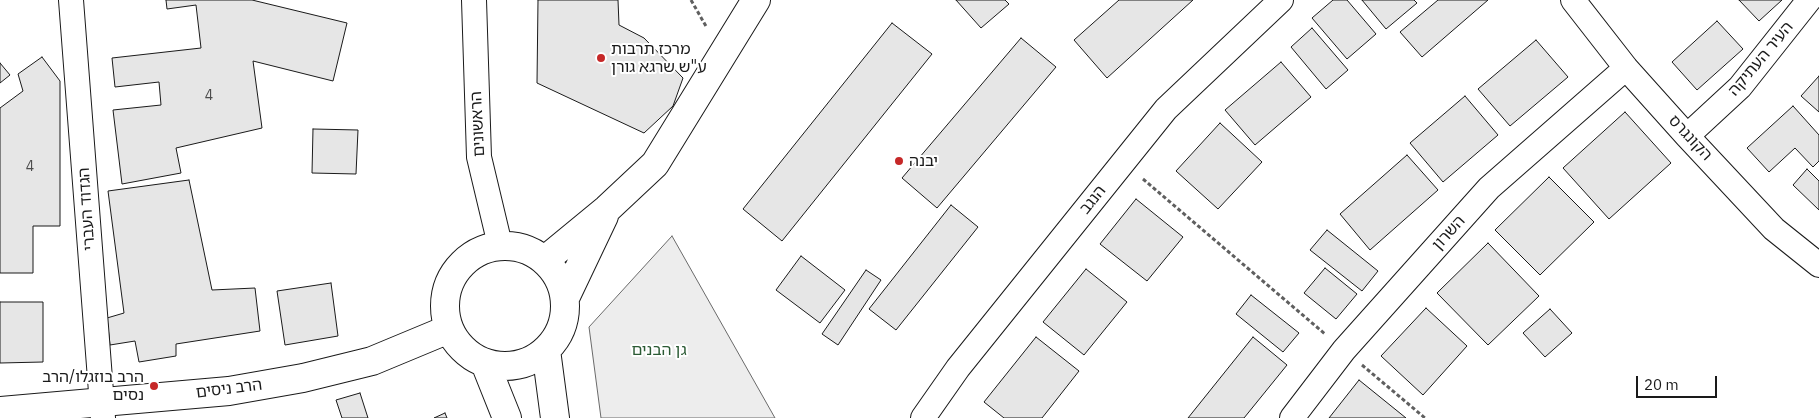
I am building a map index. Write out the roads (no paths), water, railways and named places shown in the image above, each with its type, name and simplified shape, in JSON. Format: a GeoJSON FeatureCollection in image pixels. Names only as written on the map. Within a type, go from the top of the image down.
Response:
{"type":"FeatureCollection","features":[{"type":"Feature","properties":{"kind":"street","name":"הגדוד העברי"},"geometry":{"type":"LineString","coordinates":[[71,0],[102,409]]}},
{"type":"Feature","properties":{"kind":"street","name":"הראשונים"},"geometry":{"type":"LineString","coordinates":[[474,0],[478,157],[500,246]]}},
{"type":"Feature","properties":{"kind":"street"},"geometry":{"type":"LineString","coordinates":[[545,260],[607,208],[655,164],[756,0]]}},
{"type":"Feature","properties":{"kind":"street","name":"הנגב"},"geometry":{"type":"LineString","coordinates":[[923,418],[958,368],[1166,109],[1282,0]]}},
{"type":"Feature","properties":{"kind":"street","name":"הקונגרס"},"geometry":{"type":"LineString","coordinates":[[1573,0],[1626,68],[1687,136],[1774,229],[1819,265]]}},
{"type":"Feature","properties":{"kind":"street","name":"העיר העתיקה"},"geometry":{"type":"LineString","coordinates":[[1687,136],[1740,87],[1809,0]]}},
{"type":"Feature","properties":{"kind":"street","name":"השרון"},"geometry":{"type":"LineString","coordinates":[[1292,418],[1344,350],[1489,188],[1626,68]]}},
{"type":"Feature","properties":{"kind":"street"},"geometry":{"type":"LineString","coordinates":[[565,298],[607,208]]}},
{"type":"Feature","properties":{"kind":"street"},"geometry":{"type":"LineString","coordinates":[[500,246],[516,246],[531,251],[545,260],[561,284],[565,298],[564,317],[558,335],[546,350],[527,362],[506,366],[485,363],[463,350],[449,329],[445,313],[445,297],[449,282],[458,268],[470,257],[484,249],[500,246]]}},
{"type":"Feature","properties":{"kind":"street","name":"הרב ניסים"},"geometry":{"type":"LineString","coordinates":[[0,411],[102,409],[229,391],[303,378],[372,361],[449,329]]}},
{"type":"Feature","properties":{"kind":"street"},"geometry":{"type":"LineString","coordinates":[[546,350],[555,418]]}},
{"type":"Feature","properties":{"kind":"street"},"geometry":{"type":"LineString","coordinates":[[485,363],[507,418]]}},
{"type":"Feature","properties":{"kind":"place","name":"מרכז תרבות ע\"ש שרגא גורן"},"geometry":{"type":"Point","coordinates":[601,58]}},
{"type":"Feature","properties":{"kind":"place","name":"יבנה"},"geometry":{"type":"Point","coordinates":[899,161]}},
{"type":"Feature","properties":{"kind":"place","name":"הרב בוזגלו/הרב נסים"},"geometry":{"type":"Point","coordinates":[154,386]}},
{"type":"Feature","properties":{"kind":"park label","name":"גן הבנים"},"geometry":{"type":"Point","coordinates":[659,350]}}]}
